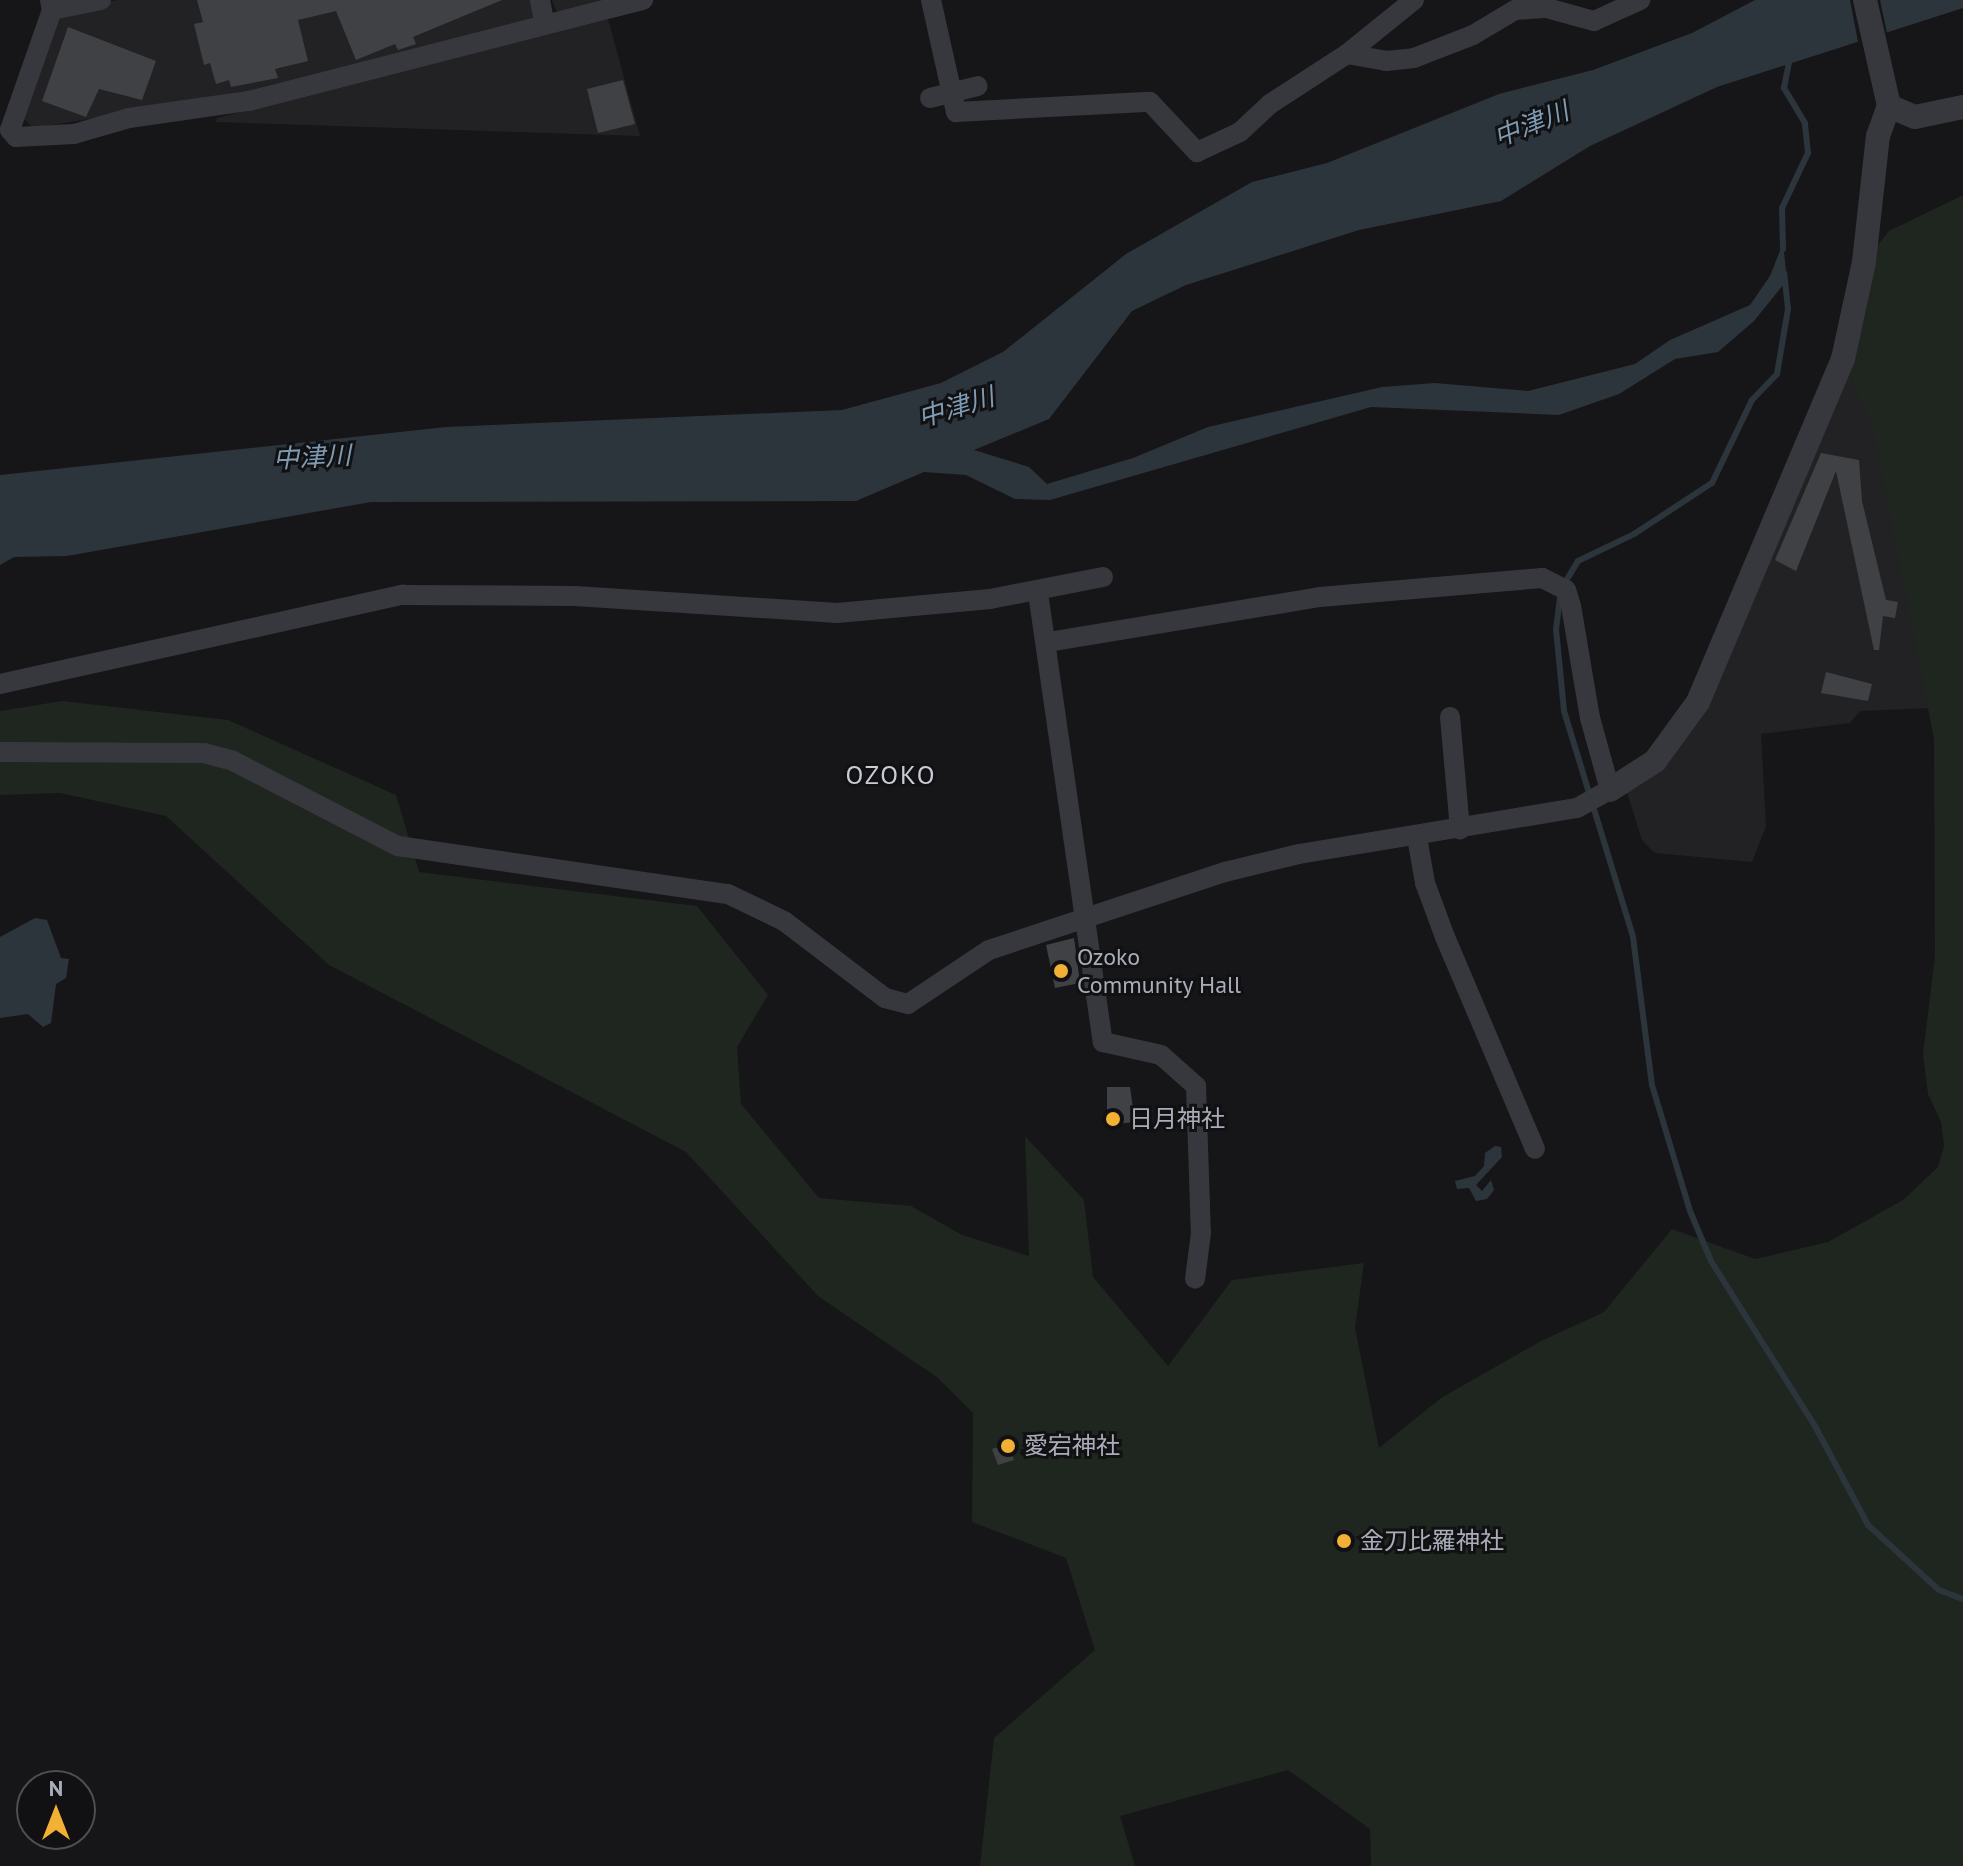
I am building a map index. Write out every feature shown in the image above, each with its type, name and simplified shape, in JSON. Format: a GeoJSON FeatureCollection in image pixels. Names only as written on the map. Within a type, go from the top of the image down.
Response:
{"type":"FeatureCollection","features":[{"type":"Feature","properties":{"kind":"street"},"geometry":{"type":"LineString","coordinates":[[101,0],[51,5],[10,130],[16,137],[74,134],[129,118],[249,101],[643,0]]}},
{"type":"Feature","properties":{"kind":"street"},"geometry":{"type":"LineString","coordinates":[[540,0],[545,25]]}},
{"type":"Feature","properties":{"kind":"street"},"geometry":{"type":"LineString","coordinates":[[931,0],[956,112],[1150,102],[1197,152],[1240,132],[1270,104],[1347,54],[1414,0]]}},
{"type":"Feature","properties":{"kind":"street"},"geometry":{"type":"LineString","coordinates":[[1347,54],[1386,61],[1414,58],[1473,35],[1515,10],[1547,8],[1594,21],[1640,0]]}},
{"type":"Feature","properties":{"kind":"street"},"geometry":{"type":"LineString","coordinates":[[0,752],[204,753],[233,761],[398,846],[728,894],[784,921],[885,998],[908,1004],[989,950],[1082,923],[1225,872],[1299,854],[1460,830],[1577,808],[1655,761],[1698,702],[1843,359],[1864,262],[1885,96],[1865,0]]}},
{"type":"Feature","properties":{"kind":"street"},"geometry":{"type":"LineString","coordinates":[[930,98],[952,96],[978,86]]}},
{"type":"Feature","properties":{"kind":"street"},"geometry":{"type":"LineString","coordinates":[[1885,96],[1915,117],[1963,107]]}},
{"type":"Feature","properties":{"kind":"street"},"geometry":{"type":"LineString","coordinates":[[0,684],[403,595],[560,596],[837,613],[895,611],[1038,593],[1103,577]]}},
{"type":"Feature","properties":{"kind":"street"},"geometry":{"type":"LineString","coordinates":[[1047,642],[1320,597],[1542,578],[1566,590],[1590,718],[1610,790]]}},
{"type":"Feature","properties":{"kind":"street"},"geometry":{"type":"LineString","coordinates":[[1038,593],[1047,642],[1082,923],[1103,1042],[1161,1055],[1196,1086],[1201,1233],[1195,1279]]}},
{"type":"Feature","properties":{"kind":"street"},"geometry":{"type":"LineString","coordinates":[[1445,728],[1460,830]]}},
{"type":"Feature","properties":{"kind":"street"},"geometry":{"type":"LineString","coordinates":[[1417,837],[1425,883],[1445,937],[1535,1149]]}},
{"type":"Feature","properties":{"kind":"shaded area"},"geometry":{"type":"Polygon","coordinates":[[[117,0],[534,0],[536,10],[532,20],[234,96],[33,128],[23,118],[59,18],[117,0]]]}},
{"type":"Feature","properties":{"kind":"shaded area"},"geometry":{"type":"Polygon","coordinates":[[[552,0],[607,0],[557,13],[552,0]]]}},
{"type":"Feature","properties":{"kind":"shaded area"},"geometry":{"type":"Polygon","coordinates":[[[608,19],[640,136],[216,122],[217,118],[608,19]]]}},
{"type":"Feature","properties":{"kind":"shaded area"},"geometry":{"type":"Polygon","coordinates":[[[1963,195],[1963,1866],[1371,1866],[1370,1829],[1288,1770],[1120,1816],[1135,1866],[980,1866],[994,1738],[1095,1650],[1066,1558],[972,1522],[973,1413],[938,1378],[818,1296],[686,1152],[329,965],[166,816],[60,793],[0,795],[0,711],[62,701],[228,720],[396,795],[419,872],[697,906],[768,995],[737,1047],[741,1104],[819,1198],[911,1206],[962,1235],[1029,1256],[1025,1136],[1084,1200],[1093,1277],[1168,1366],[1232,1280],[1364,1263],[1355,1328],[1379,1448],[1441,1398],[1541,1341],[1604,1312],[1672,1229],[1755,1259],[1828,1242],[1903,1200],[1938,1167],[1944,1146],[1941,1122],[1928,1094],[1923,1054],[1935,956],[1934,739],[1872,422],[1855,390],[1846,352],[1873,251],[1889,231],[1963,195]]]}},
{"type":"Feature","properties":{"kind":"shaded area"},"geometry":{"type":"Polygon","coordinates":[[[1863,324],[1956,707],[1860,711],[1850,723],[1761,734],[1766,826],[1752,862],[1655,853],[1642,840],[1627,793],[1653,771],[1863,324]]]}},
{"type":"Feature","properties":{"kind":"water","name":"中津川"},"geometry":{"type":"Polygon","coordinates":[[[1755,0],[1963,0],[1963,8],[1717,87],[1590,146],[1501,201],[1359,230],[1186,285],[1132,311],[1049,419],[974,450],[1029,467],[1047,484],[1133,458],[1208,427],[1382,387],[1435,383],[1528,391],[1635,364],[1670,340],[1750,305],[1770,276],[1783,243],[1787,280],[1754,321],[1718,352],[1675,359],[1619,394],[1559,415],[1371,407],[1050,500],[1015,499],[966,475],[924,472],[856,501],[371,502],[67,556],[14,557],[0,565],[0,475],[446,427],[842,410],[941,383],[1003,352],[1126,254],[1252,182],[1327,163],[1499,94],[1593,70],[1692,33],[1755,0]]]}},
{"type":"Feature","properties":{"kind":"water"},"geometry":{"type":"Polygon","coordinates":[[[35,918],[47,920],[61,958],[69,959],[66,978],[56,984],[51,1023],[43,1027],[28,1014],[0,1018],[0,937],[35,918]]]}},
{"type":"Feature","properties":{"kind":"water"},"geometry":{"type":"Polygon","coordinates":[[[1495,1146],[1501,1147],[1502,1157],[1476,1185],[1482,1191],[1491,1180],[1494,1190],[1487,1199],[1476,1201],[1469,1188],[1457,1189],[1455,1181],[1475,1176],[1484,1166],[1485,1153],[1495,1146]]]}},
{"type":"Feature","properties":{"kind":"pier"},"geometry":{"type":"Polygon","coordinates":[[[1850,0],[1880,0],[1888,38],[1859,47],[1850,0]]]}},
{"type":"Feature","properties":{"kind":"building"},"geometry":{"type":"Polygon","coordinates":[[[197,0],[502,0],[413,37],[416,44],[398,50],[395,44],[356,60],[336,11],[298,20],[308,61],[275,69],[278,78],[231,87],[229,80],[216,84],[210,63],[204,65],[194,24],[203,22],[197,0]]]}},
{"type":"Feature","properties":{"kind":"building"},"geometry":{"type":"Polygon","coordinates":[[[68,27],[156,61],[142,100],[99,89],[86,117],[42,101],[68,27]]]}},
{"type":"Feature","properties":{"kind":"building"},"geometry":{"type":"Polygon","coordinates":[[[623,80],[635,124],[598,133],[587,89],[623,80]]]}},
{"type":"Feature","properties":{"kind":"building"},"geometry":{"type":"Polygon","coordinates":[[[1821,453],[1859,460],[1862,501],[1886,600],[1898,602],[1895,618],[1883,616],[1879,650],[1874,650],[1836,471],[1796,571],[1775,560],[1821,453]]]}},
{"type":"Feature","properties":{"kind":"building"},"geometry":{"type":"Polygon","coordinates":[[[1826,672],[1872,684],[1868,701],[1821,693],[1826,672]]]}},
{"type":"Feature","properties":{"kind":"building","name":"Ozoko Community Hall"},"geometry":{"type":"Polygon","coordinates":[[[1074,938],[1080,983],[1055,988],[1046,945],[1074,938]]]}},
{"type":"Feature","properties":{"kind":"building"},"geometry":{"type":"Polygon","coordinates":[[[1107,1087],[1130,1087],[1135,1122],[1107,1125],[1107,1087]]]}},
{"type":"Feature","properties":{"kind":"building"},"geometry":{"type":"Polygon","coordinates":[[[1008,1444],[1014,1460],[998,1465],[992,1449],[1008,1444]]]}},
{"type":"Feature","properties":{"kind":"waterway"},"geometry":{"type":"LineString","coordinates":[[1783,249],[1782,208],[1808,153],[1805,123],[1784,88],[1790,57]]}},
{"type":"Feature","properties":{"kind":"waterway"},"geometry":{"type":"LineString","coordinates":[[1563,586],[1578,561],[1634,534],[1712,483],[1752,400],[1777,374],[1788,309],[1784,273]]}},
{"type":"Feature","properties":{"kind":"waterway"},"geometry":{"type":"LineString","coordinates":[[1560,597],[1556,629],[1564,711],[1633,937],[1652,1085],[1690,1211],[1711,1261],[1816,1428],[1868,1525],[1939,1590],[1963,1599]]}},
{"type":"Feature","properties":{"kind":"place","name":"Ozoko Community Hall"},"geometry":{"type":"Point","coordinates":[1061,971]}},
{"type":"Feature","properties":{"kind":"place","name":"日月神社"},"geometry":{"type":"Point","coordinates":[1113,1119]}},
{"type":"Feature","properties":{"kind":"place","name":"愛宕神社"},"geometry":{"type":"Point","coordinates":[1008,1446]}},
{"type":"Feature","properties":{"kind":"place","name":"金刀比羅神社"},"geometry":{"type":"Point","coordinates":[1344,1541]}},
{"type":"Feature","properties":{"kind":"district","name":"OZOKO"},"geometry":{"type":"Point","coordinates":[891,775]}}]}
